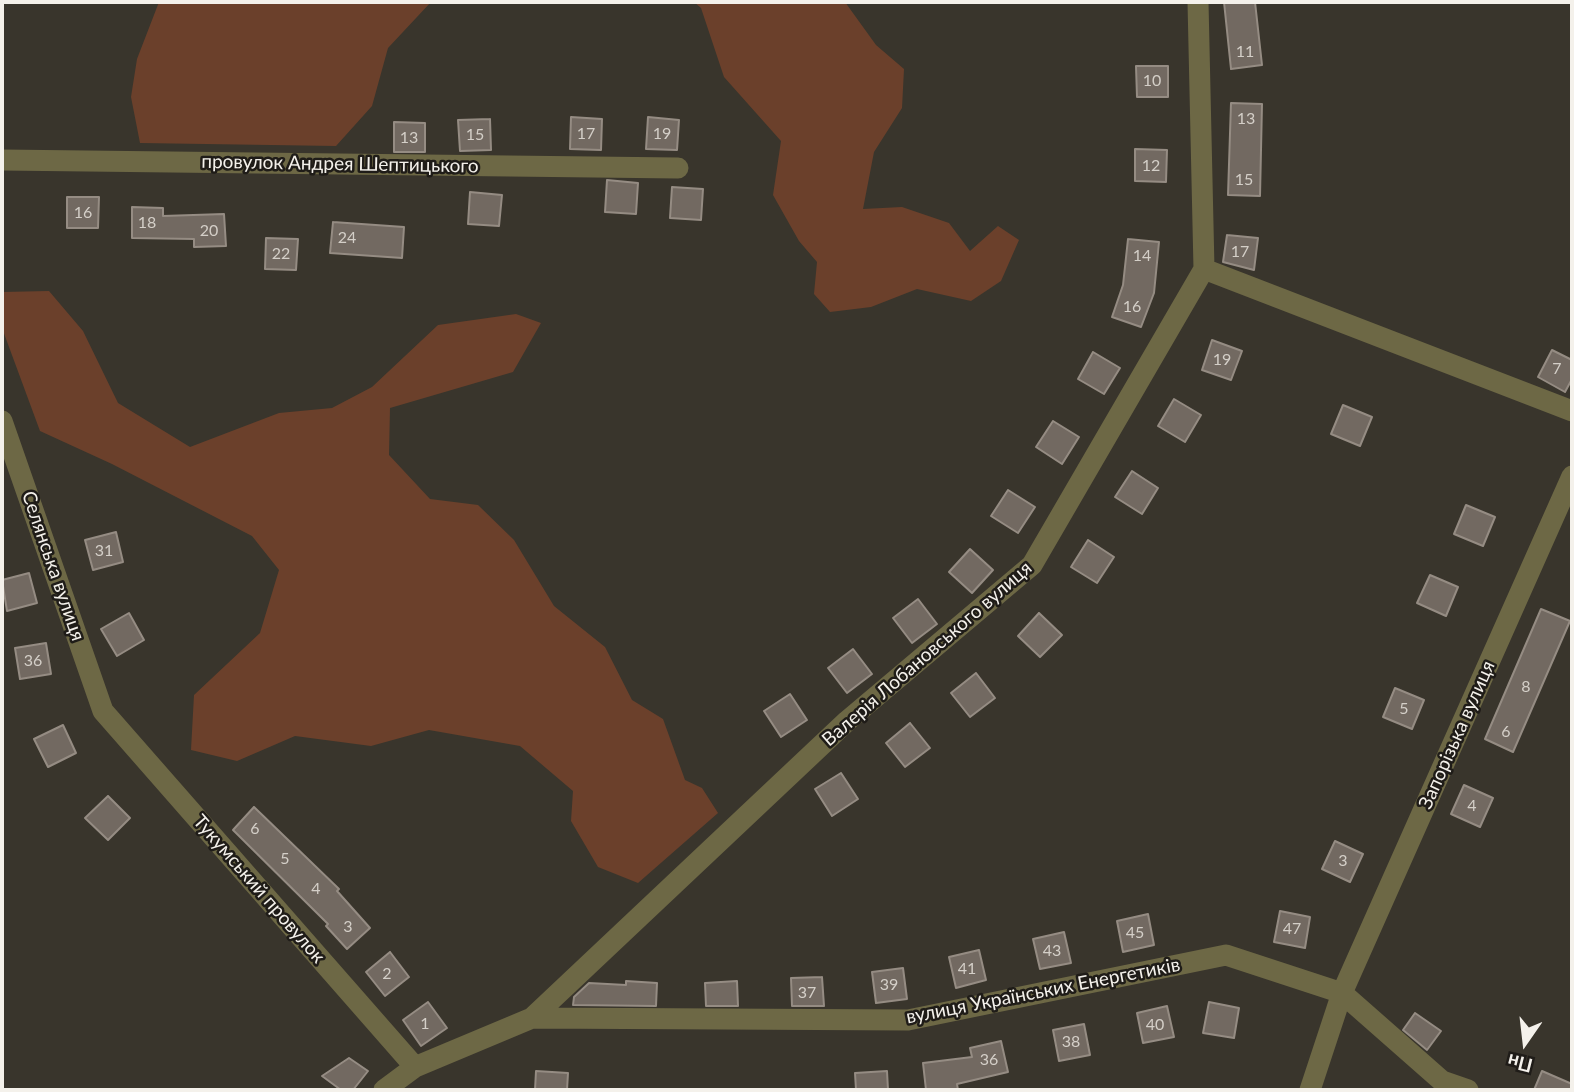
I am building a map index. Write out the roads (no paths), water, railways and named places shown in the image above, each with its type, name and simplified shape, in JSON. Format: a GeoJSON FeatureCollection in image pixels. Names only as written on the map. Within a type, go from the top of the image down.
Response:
{"type":"FeatureCollection","features":[{"type":"Feature","properties":{"kind":"street"},"geometry":{"type":"LineString","coordinates":[[1198,2],[1204,269],[1572,411]]}},
{"type":"Feature","properties":{"kind":"street","name":"провулок Андрея Шептицького"},"geometry":{"type":"LineString","coordinates":[[2,160],[678,168]]}},
{"type":"Feature","properties":{"kind":"street","name":"Валерія Лобановського вулиця"},"geometry":{"type":"LineString","coordinates":[[532,1018],[847,721],[1032,565],[1204,269]]}},
{"type":"Feature","properties":{"kind":"street","name":"Селянська вулиця"},"geometry":{"type":"LineString","coordinates":[[2,421],[103,712]]}},
{"type":"Feature","properties":{"kind":"street","name":"Запорізька вулиця"},"geometry":{"type":"LineString","coordinates":[[1310,1090],[1342,993],[1572,476]]}},
{"type":"Feature","properties":{"kind":"street","name":"Тукумський провулок"},"geometry":{"type":"LineString","coordinates":[[103,712],[415,1067]]}},
{"type":"Feature","properties":{"kind":"street","name":"вулиця Українських Енергетиків"},"geometry":{"type":"LineString","coordinates":[[384,1090],[415,1067],[532,1018],[908,1020],[1226,955],[1342,993],[1442,1081],[1468,1090]]}}]}
